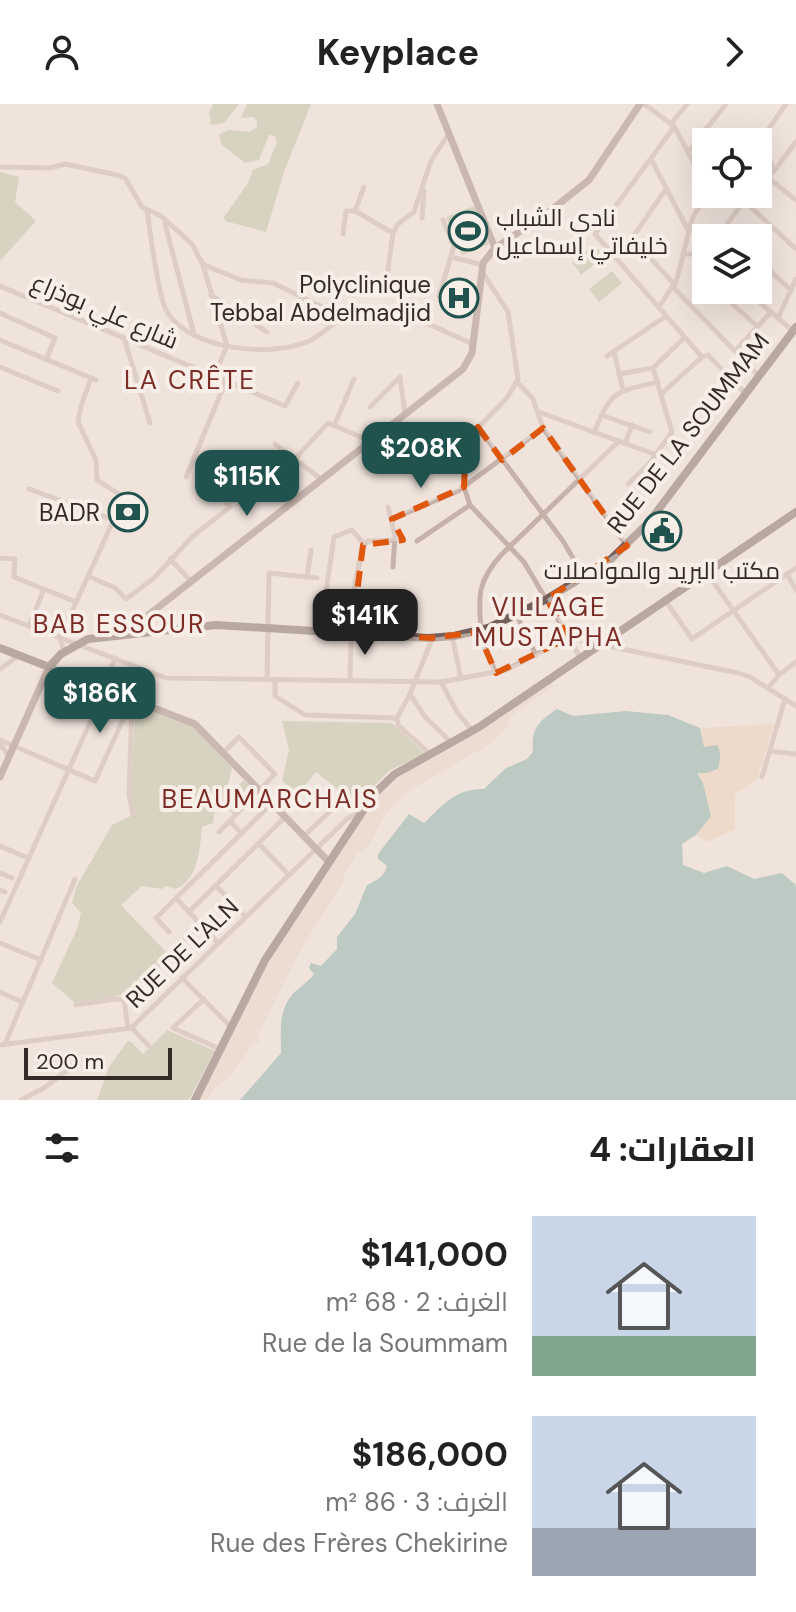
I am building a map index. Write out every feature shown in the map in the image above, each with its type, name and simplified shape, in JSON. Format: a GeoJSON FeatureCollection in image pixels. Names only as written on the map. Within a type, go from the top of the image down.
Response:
{"type":"FeatureCollection","features":[{"type":"Feature","properties":{"kind":"main road"},"geometry":{"type":"LineString","coordinates":[[437,104],[495,248]]}},
{"type":"Feature","properties":{"kind":"main road"},"geometry":{"type":"LineString","coordinates":[[124,634],[463,369],[470,358],[473,344],[483,269],[495,248],[545,215],[589,180],[642,104]]}},
{"type":"Feature","properties":{"kind":"main road","name":"RUE DE LA SOUMMAM"},"geometry":{"type":"LineString","coordinates":[[49,667],[64,652],[78,644],[124,634],[216,625],[432,638],[479,630],[516,614],[585,577],[627,546],[649,522],[794,329]]}},
{"type":"Feature","properties":{"kind":"main road"},"geometry":{"type":"LineString","coordinates":[[195,1100],[265,960],[374,794],[395,774],[472,730],[796,512]]}},
{"type":"Feature","properties":{"kind":"main road"},"geometry":{"type":"LineString","coordinates":[[0,648],[195,724],[329,862]]}},
{"type":"Feature","properties":{"kind":"main road"},"geometry":{"type":"LineString","coordinates":[[0,777],[49,667]]}},
{"type":"Feature","properties":{"kind":"street"},"geometry":{"type":"LineString","coordinates":[[642,104],[673,126],[692,158]]}},
{"type":"Feature","properties":{"kind":"street"},"geometry":{"type":"LineString","coordinates":[[687,104],[595,234],[702,357]]}},
{"type":"Feature","properties":{"kind":"street"},"geometry":{"type":"LineString","coordinates":[[706,128],[726,104]]}},
{"type":"Feature","properties":{"kind":"street"},"geometry":{"type":"LineString","coordinates":[[769,128],[786,104]]}},
{"type":"Feature","properties":{"kind":"street"},"geometry":{"type":"LineString","coordinates":[[387,277],[393,233],[398,224],[414,212],[431,161],[449,133]]}},
{"type":"Feature","properties":{"kind":"street"},"geometry":{"type":"LineString","coordinates":[[688,152],[692,147]]}},
{"type":"Feature","properties":{"kind":"street"},"geometry":{"type":"LineString","coordinates":[[772,166],[774,171],[794,147]]}},
{"type":"Feature","properties":{"kind":"street"},"geometry":{"type":"LineString","coordinates":[[651,159],[689,232]]}},
{"type":"Feature","properties":{"kind":"street"},"geometry":{"type":"LineString","coordinates":[[0,167],[50,168],[65,164],[125,178],[142,207],[161,216],[164,222],[194,335]]}},
{"type":"Feature","properties":{"kind":"street"},"geometry":{"type":"LineString","coordinates":[[772,181],[796,200]]}},
{"type":"Feature","properties":{"kind":"street"},"geometry":{"type":"LineString","coordinates":[[422,218],[424,186]]}},
{"type":"Feature","properties":{"kind":"street"},"geometry":{"type":"LineString","coordinates":[[355,211],[364,187]]}},
{"type":"Feature","properties":{"kind":"street"},"geometry":{"type":"LineString","coordinates":[[666,189],[632,238],[759,376]]}},
{"type":"Feature","properties":{"kind":"street"},"geometry":{"type":"LineString","coordinates":[[659,307],[674,286],[692,219],[699,208]]}},
{"type":"Feature","properties":{"kind":"street"},"geometry":{"type":"LineString","coordinates":[[752,208],[796,249]]}},
{"type":"Feature","properties":{"kind":"street"},"geometry":{"type":"LineString","coordinates":[[147,210],[165,308],[184,330],[194,335],[227,346],[264,351],[303,343],[343,318],[365,313],[395,312],[473,344]]}},
{"type":"Feature","properties":{"kind":"street"},"geometry":{"type":"LineString","coordinates":[[343,234],[346,211],[355,211],[393,233]]}},
{"type":"Feature","properties":{"kind":"street"},"geometry":{"type":"LineString","coordinates":[[439,296],[454,246],[443,220]]}},
{"type":"Feature","properties":{"kind":"street"},"geometry":{"type":"LineString","coordinates":[[164,222],[192,244],[203,265],[227,346],[214,376]]}},
{"type":"Feature","properties":{"kind":"street"},"geometry":{"type":"LineString","coordinates":[[683,254],[692,254]]}},
{"type":"Feature","properties":{"kind":"street"},"geometry":{"type":"LineString","coordinates":[[451,257],[483,269],[508,312],[519,376],[507,398],[466,443],[464,487],[470,505],[524,562],[580,657]]}},
{"type":"Feature","properties":{"kind":"street"},"geometry":{"type":"LineString","coordinates":[[203,265],[241,280],[266,281],[343,318]]}},
{"type":"Feature","properties":{"kind":"street"},"geometry":{"type":"LineString","coordinates":[[772,273],[791,290]]}},
{"type":"Feature","properties":{"kind":"street"},"geometry":{"type":"LineString","coordinates":[[778,318],[796,279]]}},
{"type":"Feature","properties":{"kind":"street","name":"شارع علي بوذراع"},"geometry":{"type":"LineString","coordinates":[[0,286],[285,406],[298,383]]}},
{"type":"Feature","properties":{"kind":"street"},"geometry":{"type":"LineString","coordinates":[[211,295],[267,332]]}},
{"type":"Feature","properties":{"kind":"street"},"geometry":{"type":"LineString","coordinates":[[733,304],[757,326]]}},
{"type":"Feature","properties":{"kind":"street"},"geometry":{"type":"LineString","coordinates":[[760,304],[794,329]]}},
{"type":"Feature","properties":{"kind":"street"},"geometry":{"type":"LineString","coordinates":[[0,313],[55,338],[46,360]]}},
{"type":"Feature","properties":{"kind":"street"},"geometry":{"type":"LineString","coordinates":[[735,351],[770,313]]}},
{"type":"Feature","properties":{"kind":"street"},"geometry":{"type":"LineString","coordinates":[[623,390],[610,354],[666,316]]}},
{"type":"Feature","properties":{"kind":"street"},"geometry":{"type":"LineString","coordinates":[[124,338],[150,423]]}},
{"type":"Feature","properties":{"kind":"street"},"geometry":{"type":"LineString","coordinates":[[619,374],[653,368],[684,338]]}},
{"type":"Feature","properties":{"kind":"street"},"geometry":{"type":"LineString","coordinates":[[0,340],[93,379],[81,406],[79,425],[96,460],[97,480],[124,497],[60,638],[64,652]]}},
{"type":"Feature","properties":{"kind":"street"},"geometry":{"type":"LineString","coordinates":[[661,394],[708,355],[745,393]]}},
{"type":"Feature","properties":{"kind":"street"},"geometry":{"type":"LineString","coordinates":[[0,367],[58,391]]}},
{"type":"Feature","properties":{"kind":"street"},"geometry":{"type":"LineString","coordinates":[[628,484],[649,464],[672,432],[653,368]]}},
{"type":"Feature","properties":{"kind":"street"},"geometry":{"type":"LineString","coordinates":[[370,407],[400,377],[405,415]]}},
{"type":"Feature","properties":{"kind":"street"},"geometry":{"type":"LineString","coordinates":[[334,426],[354,379]]}},
{"type":"Feature","properties":{"kind":"street"},"geometry":{"type":"LineString","coordinates":[[186,477],[226,381]]}},
{"type":"Feature","properties":{"kind":"street"},"geometry":{"type":"LineString","coordinates":[[517,382],[529,393],[543,428],[627,546]]}},
{"type":"Feature","properties":{"kind":"street"},"geometry":{"type":"LineString","coordinates":[[594,433],[611,398],[623,390],[658,382]]}},
{"type":"Feature","properties":{"kind":"street"},"geometry":{"type":"LineString","coordinates":[[538,411],[654,454]]}},
{"type":"Feature","properties":{"kind":"street"},"geometry":{"type":"LineString","coordinates":[[601,415],[650,432]]}},
{"type":"Feature","properties":{"kind":"street"},"geometry":{"type":"LineString","coordinates":[[88,576],[115,588],[126,599],[154,578],[193,536],[230,507],[227,504],[249,486],[262,476],[271,485],[328,423],[370,441]]}},
{"type":"Feature","properties":{"kind":"street"},"geometry":{"type":"LineString","coordinates":[[496,673],[479,630],[480,584],[489,568],[510,546],[622,442],[632,425]]}},
{"type":"Feature","properties":{"kind":"street"},"geometry":{"type":"LineString","coordinates":[[478,427],[585,577]]}},
{"type":"Feature","properties":{"kind":"street"},"geometry":{"type":"LineString","coordinates":[[392,519],[464,487],[543,428]]}},
{"type":"Feature","properties":{"kind":"street"},"geometry":{"type":"LineString","coordinates":[[275,444],[321,479]]}},
{"type":"Feature","properties":{"kind":"street"},"geometry":{"type":"LineString","coordinates":[[29,489],[114,520]]}},
{"type":"Feature","properties":{"kind":"street"},"geometry":{"type":"LineString","coordinates":[[417,541],[470,505]]}},
{"type":"Feature","properties":{"kind":"street"},"geometry":{"type":"LineString","coordinates":[[388,507],[395,540],[393,567]]}},
{"type":"Feature","properties":{"kind":"street"},"geometry":{"type":"LineString","coordinates":[[354,601],[325,599],[334,537],[352,530],[364,544]]}},
{"type":"Feature","properties":{"kind":"street"},"geometry":{"type":"LineString","coordinates":[[364,544],[395,540]]}},
{"type":"Feature","properties":{"kind":"street"},"geometry":{"type":"LineString","coordinates":[[350,680],[355,582],[364,544]]}},
{"type":"Feature","properties":{"kind":"street"},"geometry":{"type":"LineString","coordinates":[[307,577],[311,550]]}},
{"type":"Feature","properties":{"kind":"street"},"geometry":{"type":"LineString","coordinates":[[0,558],[15,559],[14,577],[76,602]]}},
{"type":"Feature","properties":{"kind":"street"},"geometry":{"type":"LineString","coordinates":[[170,559],[191,581]]}},
{"type":"Feature","properties":{"kind":"street"},"geometry":{"type":"LineString","coordinates":[[665,600],[692,639],[796,568]]}},
{"type":"Feature","properties":{"kind":"street"},"geometry":{"type":"LineString","coordinates":[[267,679],[269,573],[317,578]]}},
{"type":"Feature","properties":{"kind":"street"},"geometry":{"type":"LineString","coordinates":[[707,573],[779,675]]}},
{"type":"Feature","properties":{"kind":"street"},"geometry":{"type":"LineString","coordinates":[[787,574],[796,590]]}},
{"type":"Feature","properties":{"kind":"street"},"geometry":{"type":"LineString","coordinates":[[29,626],[44,589]]}},
{"type":"Feature","properties":{"kind":"street"},"geometry":{"type":"LineString","coordinates":[[516,614],[536,655]]}},
{"type":"Feature","properties":{"kind":"street"},"geometry":{"type":"LineString","coordinates":[[0,615],[166,678],[441,682],[496,673],[568,638],[750,677],[796,706]]}},
{"type":"Feature","properties":{"kind":"street"},"geometry":{"type":"LineString","coordinates":[[452,636],[461,679]]}},
{"type":"Feature","properties":{"kind":"street"},"geometry":{"type":"LineString","coordinates":[[100,637],[102,653]]}},
{"type":"Feature","properties":{"kind":"street"},"geometry":{"type":"LineString","coordinates":[[430,754],[398,725],[397,718],[432,638]]}},
{"type":"Feature","properties":{"kind":"street"},"geometry":{"type":"LineString","coordinates":[[0,669],[18,655]]}},
{"type":"Feature","properties":{"kind":"street"},"geometry":{"type":"LineString","coordinates":[[0,922],[115,658]]}},
{"type":"Feature","properties":{"kind":"street"},"geometry":{"type":"LineString","coordinates":[[768,688],[796,662]]}},
{"type":"Feature","properties":{"kind":"street"},"geometry":{"type":"LineString","coordinates":[[121,695],[133,666]]}},
{"type":"Feature","properties":{"kind":"street"},"geometry":{"type":"LineString","coordinates":[[275,680],[275,696],[305,715],[397,718]]}},
{"type":"Feature","properties":{"kind":"street"},"geometry":{"type":"LineString","coordinates":[[441,682],[457,712],[472,730]]}},
{"type":"Feature","properties":{"kind":"street"},"geometry":{"type":"LineString","coordinates":[[410,694],[425,717],[451,743]]}},
{"type":"Feature","properties":{"kind":"street"},"geometry":{"type":"LineString","coordinates":[[762,777],[785,699]]}},
{"type":"Feature","properties":{"kind":"street"},"geometry":{"type":"LineString","coordinates":[[0,742],[15,744],[95,781],[132,700]]}},
{"type":"Feature","properties":{"kind":"street"},"geometry":{"type":"LineString","coordinates":[[132,700],[129,796],[133,815]]}},
{"type":"Feature","properties":{"kind":"street"},"geometry":{"type":"LineString","coordinates":[[219,832],[275,774],[239,737],[223,753]]}},
{"type":"Feature","properties":{"kind":"street"},"geometry":{"type":"LineString","coordinates":[[0,742],[9,756]]}},
{"type":"Feature","properties":{"kind":"street"},"geometry":{"type":"LineString","coordinates":[[770,751],[796,754]]}},
{"type":"Feature","properties":{"kind":"street"},"geometry":{"type":"LineString","coordinates":[[304,836],[344,798],[361,811]]}},
{"type":"Feature","properties":{"kind":"street"},"geometry":{"type":"LineString","coordinates":[[169,932],[156,918],[272,803]]}},
{"type":"Feature","properties":{"kind":"street","name":"RUE DE L'ALN"},"geometry":{"type":"LineString","coordinates":[[2,1045],[130,1028],[316,849],[361,811]]}},
{"type":"Feature","properties":{"kind":"street"},"geometry":{"type":"LineString","coordinates":[[189,912],[285,817]]}},
{"type":"Feature","properties":{"kind":"street"},"geometry":{"type":"LineString","coordinates":[[230,821],[241,833]]}},
{"type":"Feature","properties":{"kind":"street"},"geometry":{"type":"LineString","coordinates":[[259,844],[289,875]]}},
{"type":"Feature","properties":{"kind":"street"},"geometry":{"type":"LineString","coordinates":[[0,846],[28,858]]}},
{"type":"Feature","properties":{"kind":"street"},"geometry":{"type":"LineString","coordinates":[[0,873],[12,878]]}},
{"type":"Feature","properties":{"kind":"street"},"geometry":{"type":"LineString","coordinates":[[2,1045],[75,879]]}},
{"type":"Feature","properties":{"kind":"street"},"geometry":{"type":"LineString","coordinates":[[216,886],[246,917]]}},
{"type":"Feature","properties":{"kind":"street"},"geometry":{"type":"LineString","coordinates":[[176,898],[218,943]]}},
{"type":"Feature","properties":{"kind":"street"},"geometry":{"type":"LineString","coordinates":[[124,1000],[201,924]]}},
{"type":"Feature","properties":{"kind":"street"},"geometry":{"type":"LineString","coordinates":[[0,943],[41,960]]}},
{"type":"Feature","properties":{"kind":"street"},"geometry":{"type":"LineString","coordinates":[[182,978],[232,1027]]}},
{"type":"Feature","properties":{"kind":"street"},"geometry":{"type":"LineString","coordinates":[[0,992],[22,1002]]}},
{"type":"Feature","properties":{"kind":"street"},"geometry":{"type":"LineString","coordinates":[[204,999],[173,1028],[221,1049]]}},
{"type":"Feature","properties":{"kind":"street"},"geometry":{"type":"LineString","coordinates":[[76,1005],[124,1000]]}},
{"type":"Feature","properties":{"kind":"street"},"geometry":{"type":"LineString","coordinates":[[124,1000],[130,1028],[149,1046]]}},
{"type":"Feature","properties":{"kind":"street"},"geometry":{"type":"LineString","coordinates":[[21,1100],[44,1088],[74,1065]]}},
{"type":"Feature","properties":{"kind":"highlighted area"},"geometry":{"type":"Polygon","coordinates":[[[478,427],[502,460],[543,428],[627,546],[547,599],[568,638],[496,673],[478,632],[432,638],[352,633],[363,545],[403,540],[392,519],[464,487],[466,443],[478,427]]]}},
{"type":"Feature","properties":{"kind":"green space"},"geometry":{"type":"Polygon","coordinates":[[[213,104],[239,104],[224,123],[211,125],[209,113],[213,104]]]}},
{"type":"Feature","properties":{"kind":"green space"},"geometry":{"type":"Polygon","coordinates":[[[247,104],[311,104],[284,172],[266,232],[225,221],[224,217],[248,183],[253,170],[268,164],[277,142],[275,136],[269,135],[259,160],[245,163],[221,144],[219,134],[229,130],[249,132],[257,127],[257,120],[253,117],[241,118],[247,104]]]}},
{"type":"Feature","properties":{"kind":"green space"},"geometry":{"type":"Polygon","coordinates":[[[0,172],[19,177],[15,202],[36,221],[0,261],[0,172]]]}},
{"type":"Feature","properties":{"kind":"green space","name":"نادي الشباب خليفاتي إسماعيل"},"geometry":{"type":"Polygon","coordinates":[[[474,206],[489,244],[462,255],[446,217],[474,206]]]}},
{"type":"Feature","properties":{"kind":"green space"},"geometry":{"type":"Polygon","coordinates":[[[595,245],[604,257],[581,275],[572,262],[595,245]]]}},
{"type":"Feature","properties":{"kind":"green space"},"geometry":{"type":"Polygon","coordinates":[[[612,271],[622,283],[599,302],[589,289],[612,271]]]}},
{"type":"Feature","properties":{"kind":"green space"},"geometry":{"type":"Polygon","coordinates":[[[140,706],[192,726],[232,767],[226,794],[215,808],[213,823],[202,827],[196,863],[189,879],[175,889],[142,886],[121,905],[167,953],[122,995],[75,1003],[52,983],[77,929],[81,913],[72,903],[76,887],[112,825],[135,814],[131,794],[135,713],[140,706]]]}},
{"type":"Feature","properties":{"kind":"green space"},"geometry":{"type":"Polygon","coordinates":[[[282,721],[392,723],[425,754],[390,770],[356,804],[316,772],[298,794],[282,781],[289,750],[282,721]]]}},
{"type":"Feature","properties":{"kind":"green space"},"geometry":{"type":"Polygon","coordinates":[[[244,780],[255,793],[233,814],[221,802],[244,780]]]}},
{"type":"Feature","properties":{"kind":"green space"},"geometry":{"type":"Polygon","coordinates":[[[167,1030],[215,1051],[189,1100],[97,1100],[109,1067],[127,1042],[130,1041],[143,1054],[167,1030]]]}},
{"type":"Feature","properties":{"kind":"sand"},"geometry":{"type":"Polygon","coordinates":[[[774,724],[757,780],[735,794],[735,829],[707,842],[696,835],[711,816],[697,772],[704,747],[700,728],[774,724]]]}},
{"type":"Feature","properties":{"kind":"shaded area"},"geometry":{"type":"Polygon","coordinates":[[[551,682],[554,686],[511,716],[507,727],[493,742],[407,792],[385,815],[369,845],[359,851],[301,949],[257,1037],[261,1040],[259,1043],[255,1041],[231,1075],[213,1090],[208,1100],[199,1100],[262,973],[290,925],[293,925],[374,800],[410,769],[474,735],[551,682]]]}},
{"type":"Feature","properties":{"kind":"water"},"geometry":{"type":"Polygon","coordinates":[[[557,709],[573,716],[626,711],[668,715],[700,728],[704,747],[717,745],[720,754],[718,769],[697,773],[703,783],[711,816],[696,835],[682,844],[683,865],[704,873],[727,866],[754,879],[782,873],[796,885],[796,1100],[240,1100],[281,1053],[281,1023],[287,1003],[293,993],[314,974],[309,968],[311,963],[321,966],[337,949],[337,937],[355,914],[367,885],[380,878],[386,870],[387,866],[378,859],[378,854],[409,814],[424,823],[451,799],[465,791],[484,789],[506,768],[527,759],[533,752],[537,726],[557,709]]]}},
{"type":"Feature","properties":{"kind":"place","name":"نادي الشباب خليفاتي إسماعيل"},"geometry":{"type":"Point","coordinates":[468,231]}},
{"type":"Feature","properties":{"kind":"place","name":"Polyclinique Tebbal Abdelmadjid"},"geometry":{"type":"Point","coordinates":[459,298]}},
{"type":"Feature","properties":{"kind":"place","name":"BADR"},"geometry":{"type":"Point","coordinates":[128,512]}},
{"type":"Feature","properties":{"kind":"place","name":"مكتب البريد والمواصلات"},"geometry":{"type":"Point","coordinates":[662,531]}},
{"type":"Feature","properties":{"kind":"district","name":"LA CRÊTE"},"geometry":{"type":"Point","coordinates":[190,380]}},
{"type":"Feature","properties":{"kind":"district","name":"VILLAGE MUSTAPHA"},"geometry":{"type":"Point","coordinates":[549,622]}},
{"type":"Feature","properties":{"kind":"district","name":"BAB ESSOUR"},"geometry":{"type":"Point","coordinates":[119,624]}},
{"type":"Feature","properties":{"kind":"district","name":"BEAUMARCHAIS"},"geometry":{"type":"Point","coordinates":[270,799]}}]}
